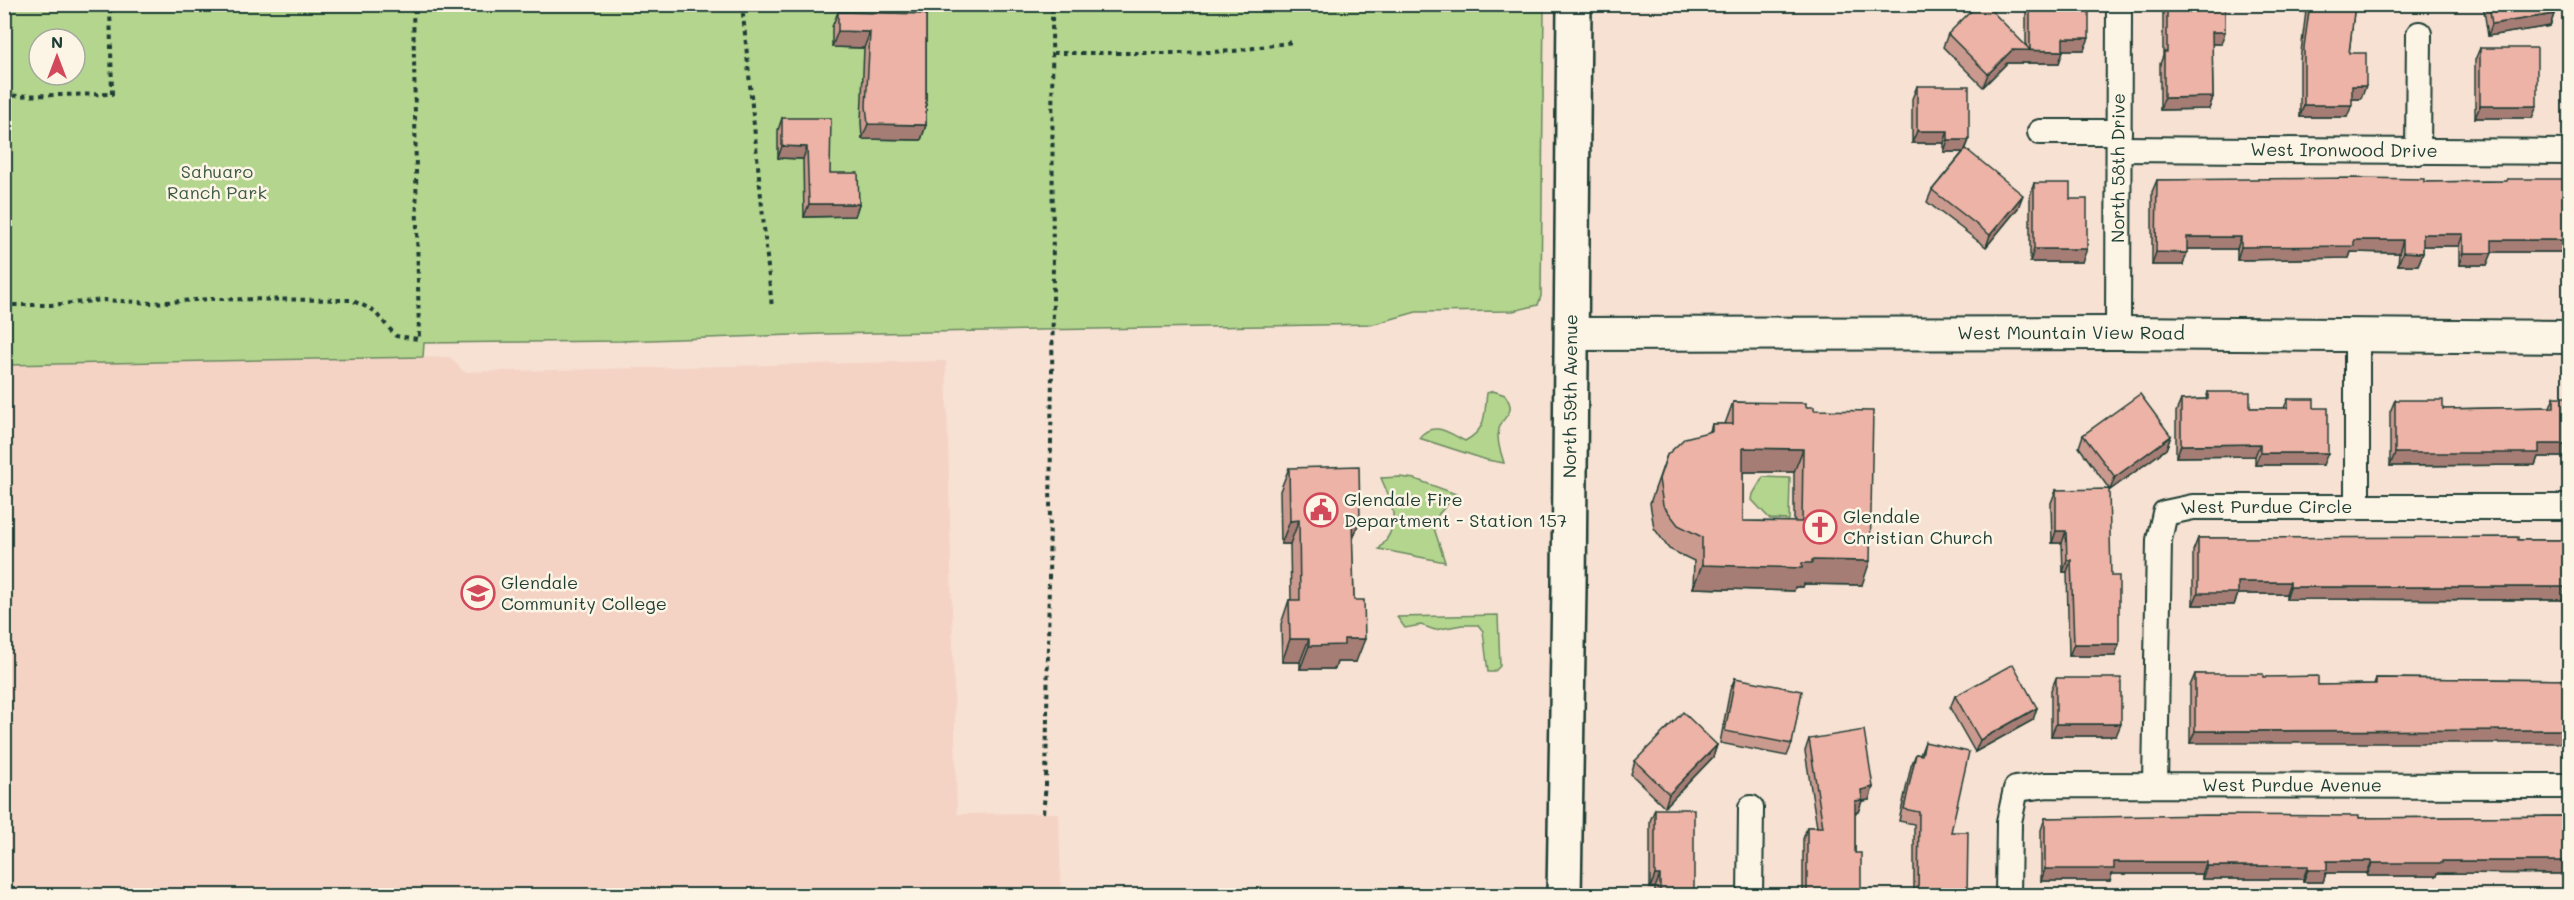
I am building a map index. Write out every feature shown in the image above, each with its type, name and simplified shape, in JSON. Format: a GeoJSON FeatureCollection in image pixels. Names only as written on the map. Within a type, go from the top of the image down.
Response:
{"type":"FeatureCollection","features":[{"type":"Feature","properties":{"kind":"main road","name":"North 59th Avenue"},"geometry":{"type":"LineString","coordinates":[[1564,896],[1574,4]]}},
{"type":"Feature","properties":{"kind":"street","name":"North 58th Drive"},"geometry":{"type":"LineString","coordinates":[[2118,333],[2119,4]]}},
{"type":"Feature","properties":{"kind":"street"},"geometry":{"type":"LineString","coordinates":[[2418,152],[2419,34]]}},
{"type":"Feature","properties":{"kind":"street","name":"West Ironwood Drive"},"geometry":{"type":"LineString","coordinates":[[2040,132],[2119,141],[2418,152],[2570,152]]}},
{"type":"Feature","properties":{"kind":"street","name":"West Mountain View Road"},"geometry":{"type":"LineString","coordinates":[[1571,334],[2118,333],[2570,337]]}},
{"type":"Feature","properties":{"kind":"street"},"geometry":{"type":"LineString","coordinates":[[2357,335],[2357,507]]}},
{"type":"Feature","properties":{"kind":"street","name":"West Purdue Circle"},"geometry":{"type":"LineString","coordinates":[[2155,785],[2159,540],[2165,513],[2193,507],[2570,507]]}},
{"type":"Feature","properties":{"kind":"street","name":"West Purdue Avenue"},"geometry":{"type":"LineString","coordinates":[[2008,896],[2009,822],[2016,789],[2047,784],[2570,786]]}},
{"type":"Feature","properties":{"kind":"street"},"geometry":{"type":"LineString","coordinates":[[1750,896],[1751,808]]}},
{"type":"Feature","properties":{"kind":"path"},"geometry":{"type":"LineString","coordinates":[[4,96],[112,94],[110,4]]}},
{"type":"Feature","properties":{"kind":"path"},"geometry":{"type":"LineString","coordinates":[[4,305],[50,305],[105,300],[153,303],[209,299],[351,300],[373,310],[396,336],[419,339],[413,4]]}},
{"type":"Feature","properties":{"kind":"path"},"geometry":{"type":"LineString","coordinates":[[742,4],[772,308]]}},
{"type":"Feature","properties":{"kind":"path"},"geometry":{"type":"LineString","coordinates":[[1043,813],[1046,785],[1053,304],[1052,4]]}},
{"type":"Feature","properties":{"kind":"path"},"geometry":{"type":"LineString","coordinates":[[1053,53],[1192,53],[1234,51],[1293,42]]}},
{"type":"Feature","properties":{"kind":"shaded area","name":"Glendale Community College"},"geometry":{"type":"Polygon","coordinates":[[[450,357],[464,372],[946,361],[957,814],[1059,813],[1061,895],[5,895],[5,365],[450,357]]]}},
{"type":"Feature","properties":{"kind":"green space","name":"Sahuaro Ranch Park"},"geometry":{"type":"Polygon","coordinates":[[[4,5],[1544,5],[1541,296],[1538,305],[1513,311],[1416,312],[1374,324],[823,334],[622,341],[424,343],[423,357],[5,365],[4,5]]]}},
{"type":"Feature","properties":{"kind":"green space"},"geometry":{"type":"Polygon","coordinates":[[[1493,391],[1505,395],[1510,406],[1498,433],[1504,463],[1487,460],[1419,438],[1424,433],[1435,429],[1465,441],[1481,427],[1485,415],[1487,393],[1493,391]]]}},
{"type":"Feature","properties":{"kind":"green space"},"geometry":{"type":"Polygon","coordinates":[[[1763,477],[1790,478],[1789,520],[1770,519],[1752,500],[1763,477]]]}},
{"type":"Feature","properties":{"kind":"green space"},"geometry":{"type":"Polygon","coordinates":[[[1381,478],[1415,479],[1456,494],[1438,515],[1433,525],[1445,562],[1379,549],[1391,532],[1393,523],[1392,506],[1381,478]]]}},
{"type":"Feature","properties":{"kind":"green space"},"geometry":{"type":"Polygon","coordinates":[[[1498,615],[1500,666],[1494,672],[1488,672],[1483,631],[1478,625],[1462,625],[1435,630],[1421,625],[1405,628],[1397,617],[1498,615]]]}},
{"type":"Feature","properties":{"kind":"building"},"geometry":{"type":"Polygon","coordinates":[[[1978,4],[1985,4],[2030,50],[2030,4],[2089,4],[2089,38],[2063,38],[2063,51],[2012,50],[1988,74],[1948,34],[1978,4]]]}},
{"type":"Feature","properties":{"kind":"building"},"geometry":{"type":"Polygon","coordinates":[[[2167,4],[2225,4],[2225,32],[2212,32],[2213,97],[2164,98],[2167,4]]]}},
{"type":"Feature","properties":{"kind":"building"},"geometry":{"type":"Polygon","coordinates":[[[2310,4],[2355,4],[2349,53],[2366,53],[2366,86],[2352,86],[2352,105],[2304,105],[2304,47],[2310,4]]]}},
{"type":"Feature","properties":{"kind":"building"},"geometry":{"type":"Polygon","coordinates":[[[2489,4],[2553,4],[2554,14],[2492,24],[2489,4]]]}},
{"type":"Feature","properties":{"kind":"building"},"geometry":{"type":"Polygon","coordinates":[[[838,12],[926,14],[926,125],[868,124],[866,106],[870,32],[838,31],[838,12]]]}},
{"type":"Feature","properties":{"kind":"building"},"geometry":{"type":"Polygon","coordinates":[[[2480,48],[2537,48],[2537,106],[2480,106],[2480,48]]]}},
{"type":"Feature","properties":{"kind":"building"},"geometry":{"type":"Polygon","coordinates":[[[1917,86],[1969,86],[1969,140],[1948,140],[1948,131],[1917,131],[1917,86]]]}},
{"type":"Feature","properties":{"kind":"building"},"geometry":{"type":"Polygon","coordinates":[[[782,118],[831,118],[830,173],[858,173],[859,204],[809,204],[807,147],[782,146],[782,118]]]}},
{"type":"Feature","properties":{"kind":"building"},"geometry":{"type":"Polygon","coordinates":[[[1966,149],[2023,195],[1990,235],[1932,190],[1966,149]]]}},
{"type":"Feature","properties":{"kind":"building"},"geometry":{"type":"Polygon","coordinates":[[[2424,179],[2424,182],[2570,179],[2570,240],[2492,240],[2492,253],[2463,253],[2463,234],[2423,234],[2423,253],[2403,252],[2403,240],[2354,240],[2354,246],[2241,247],[2241,237],[2187,237],[2187,253],[2156,252],[2157,180],[2424,179]]]}},
{"type":"Feature","properties":{"kind":"building"},"geometry":{"type":"Polygon","coordinates":[[[2034,183],[2070,183],[2070,199],[2087,199],[2087,249],[2034,249],[2034,183]]]}},
{"type":"Feature","properties":{"kind":"building"},"geometry":{"type":"Polygon","coordinates":[[[2208,392],[2250,392],[2250,408],[2288,408],[2288,399],[2314,399],[2314,408],[2328,408],[2328,453],[2260,453],[2260,444],[2181,445],[2181,400],[2208,399],[2208,392]]]}},
{"type":"Feature","properties":{"kind":"building"},"geometry":{"type":"Polygon","coordinates":[[[2140,394],[2171,436],[2115,477],[2083,435],[2140,394]]]}},
{"type":"Feature","properties":{"kind":"building"},"geometry":{"type":"Polygon","coordinates":[[[2554,397],[2570,397],[2570,444],[2539,444],[2539,453],[2395,453],[2395,400],[2443,400],[2443,409],[2554,407],[2554,397]]]}},
{"type":"Feature","properties":{"kind":"building"},"geometry":{"type":"Polygon","coordinates":[[[1733,402],[1806,403],[1806,407],[1814,407],[1814,410],[1873,411],[1870,561],[1812,560],[1812,563],[1802,563],[1802,568],[1702,565],[1702,537],[1678,525],[1663,505],[1659,479],[1667,455],[1685,438],[1712,431],[1712,424],[1733,424],[1733,402]],[[1743,448],[1743,521],[1802,522],[1803,449],[1743,448]]]}},
{"type":"Feature","properties":{"kind":"building","name":"Glendale Fire Department - Station 157"},"geometry":{"type":"Polygon","coordinates":[[[1359,466],[1360,519],[1352,519],[1354,600],[1364,600],[1365,639],[1344,639],[1344,645],[1309,646],[1309,639],[1290,639],[1289,600],[1300,600],[1299,520],[1290,521],[1289,468],[1359,466]]]}},
{"type":"Feature","properties":{"kind":"building"},"geometry":{"type":"Polygon","coordinates":[[[2109,489],[2111,576],[2119,576],[2119,644],[2074,644],[2071,560],[2067,560],[2066,531],[2056,531],[2056,490],[2109,489]]]}},
{"type":"Feature","properties":{"kind":"building"},"geometry":{"type":"Polygon","coordinates":[[[2518,537],[2518,540],[2570,540],[2570,587],[2290,587],[2290,582],[2238,582],[2238,593],[2198,593],[2198,538],[2518,537]]]}},
{"type":"Feature","properties":{"kind":"building"},"geometry":{"type":"Polygon","coordinates":[[[2013,664],[2037,708],[1980,740],[1955,696],[2013,664]]]}},
{"type":"Feature","properties":{"kind":"building"},"geometry":{"type":"Polygon","coordinates":[[[2195,674],[2263,674],[2263,677],[2318,676],[2318,685],[2376,684],[2376,678],[2570,680],[2570,730],[2195,731],[2195,674]]]}},
{"type":"Feature","properties":{"kind":"building"},"geometry":{"type":"Polygon","coordinates":[[[1735,678],[1802,691],[1792,744],[1725,731],[1735,678]]]}},
{"type":"Feature","properties":{"kind":"building"},"geometry":{"type":"Polygon","coordinates":[[[2056,678],[2121,678],[2121,724],[2056,724],[2056,678]]]}},
{"type":"Feature","properties":{"kind":"building"},"geometry":{"type":"Polygon","coordinates":[[[1683,712],[1717,745],[1669,794],[1635,761],[1683,712]]]}},
{"type":"Feature","properties":{"kind":"building"},"geometry":{"type":"Polygon","coordinates":[[[1864,730],[1873,787],[1861,790],[1862,800],[1855,801],[1855,853],[1861,853],[1861,893],[1841,893],[1841,896],[1807,896],[1807,827],[1823,827],[1809,739],[1864,730]]]}},
{"type":"Feature","properties":{"kind":"building"},"geometry":{"type":"Polygon","coordinates":[[[1925,742],[1969,752],[1951,832],[1968,832],[1967,896],[1918,896],[1919,812],[1904,809],[1916,754],[1922,755],[1925,742]]]}},
{"type":"Feature","properties":{"kind":"building"},"geometry":{"type":"Polygon","coordinates":[[[1655,809],[1694,809],[1694,891],[1707,891],[1707,896],[1660,896],[1660,875],[1655,875],[1655,809]]]}},
{"type":"Feature","properties":{"kind":"building"},"geometry":{"type":"Polygon","coordinates":[[[2207,815],[2359,816],[2359,818],[2570,816],[2570,861],[2372,863],[2372,861],[2327,861],[2327,870],[2308,870],[2308,866],[2207,866],[2207,862],[2114,862],[2114,869],[2045,869],[2045,818],[2207,815]]]}},
{"type":"Feature","properties":{"kind":"place","name":"Glendale Fire Department - Station 157"},"geometry":{"type":"Point","coordinates":[1321,510]}},
{"type":"Feature","properties":{"kind":"place","name":"Glendale Christian Church"},"geometry":{"type":"Point","coordinates":[1820,527]}},
{"type":"Feature","properties":{"kind":"place","name":"Glendale Community College"},"geometry":{"type":"Point","coordinates":[478,593]}}]}
